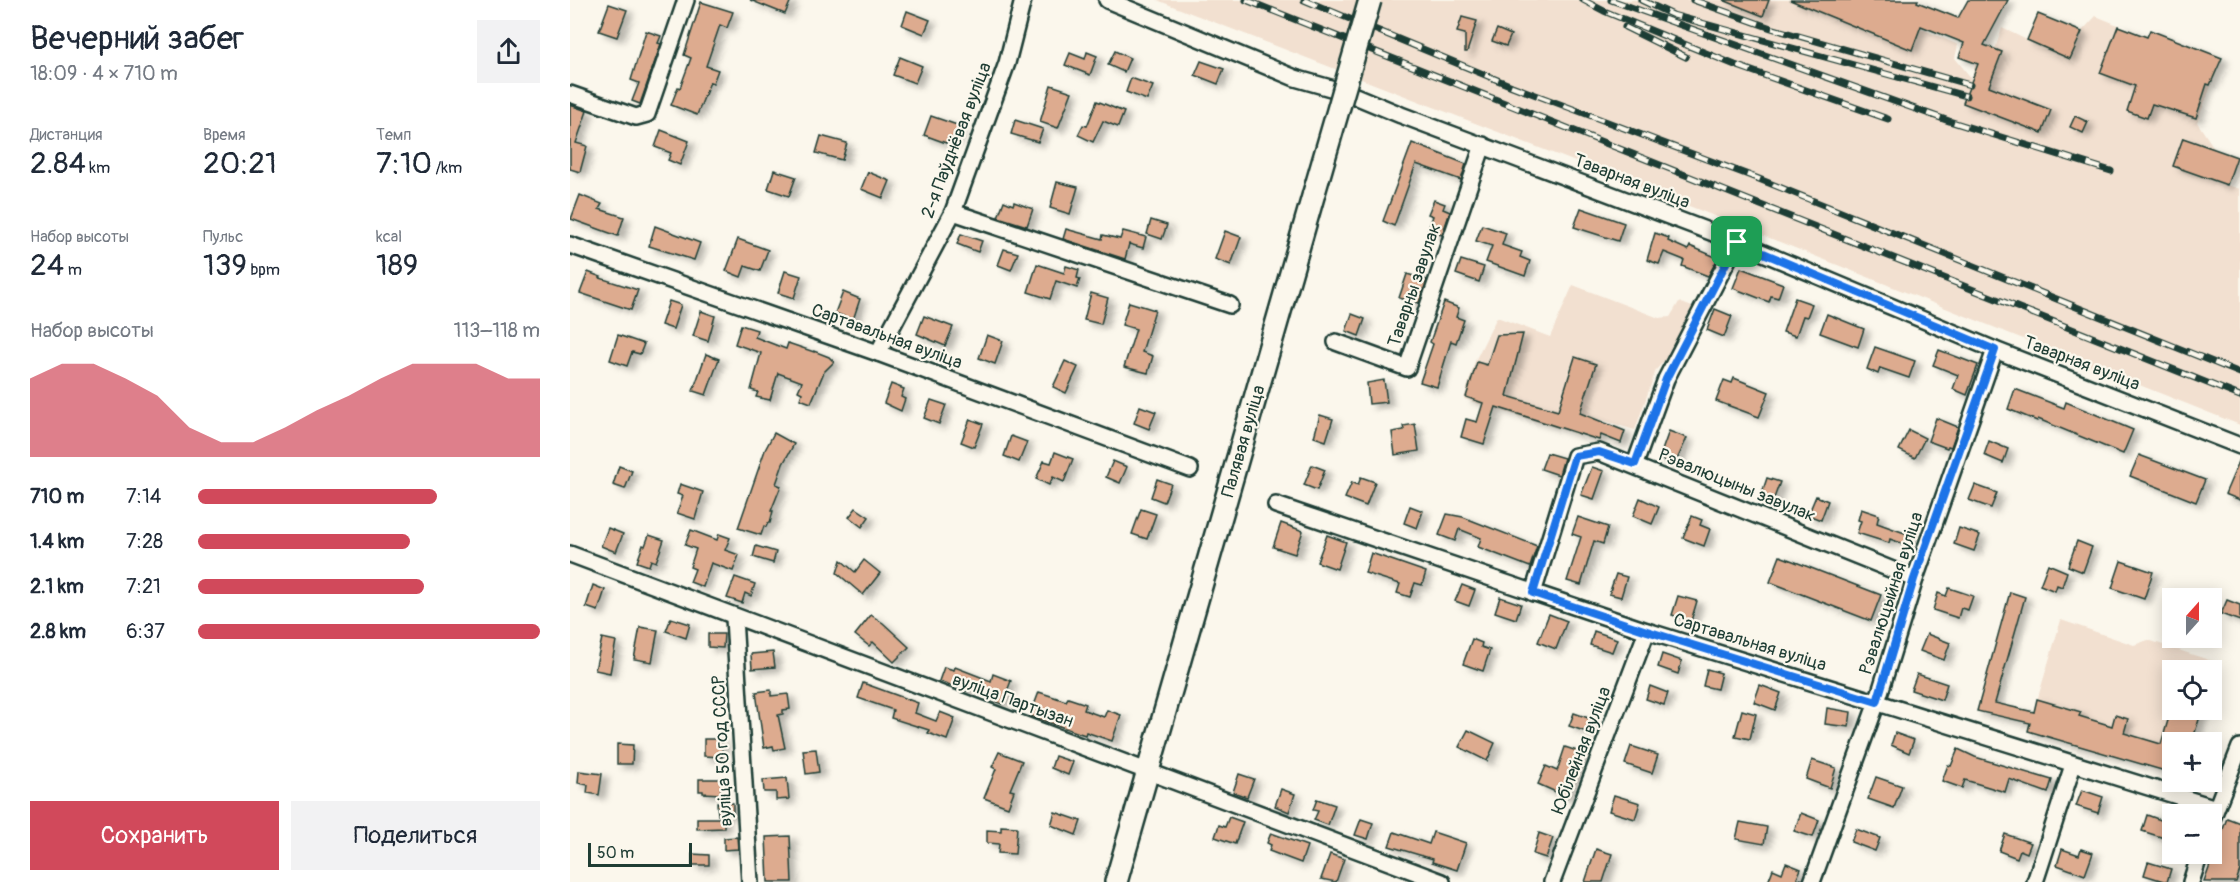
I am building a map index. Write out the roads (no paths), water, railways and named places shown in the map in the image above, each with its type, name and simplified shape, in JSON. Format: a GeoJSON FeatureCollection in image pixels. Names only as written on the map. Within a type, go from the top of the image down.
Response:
{"type":"FeatureCollection","features":[{"type":"Feature","properties":{"kind":"main road","name":"Палявая вуліца"},"geometry":{"type":"LineString","coordinates":[[1116,882],[1370,0]]}},
{"type":"Feature","properties":{"kind":"street"},"geometry":{"type":"LineString","coordinates":[[570,94],[636,117],[646,114],[686,0]]}},
{"type":"Feature","properties":{"kind":"street","name":"2-я Паўднёвая вуліца"},"geometry":{"type":"LineString","coordinates":[[878,353],[953,212],[1007,63],[1023,0]]}},
{"type":"Feature","properties":{"kind":"street","name":"Таварная вуліца"},"geometry":{"type":"LineString","coordinates":[[1107,0],[1295,78],[1348,93],[1737,242],[1995,350],[2240,446]]}},
{"type":"Feature","properties":{"kind":"street","name":"Таварны завулак"},"geometry":{"type":"LineString","coordinates":[[1336,342],[1407,368],[1483,145]]}},
{"type":"Feature","properties":{"kind":"street"},"geometry":{"type":"LineString","coordinates":[[953,212],[1230,304]]}},
{"type":"Feature","properties":{"kind":"street"},"geometry":{"type":"LineString","coordinates":[[1635,464],[1666,379],[1737,242]]}},
{"type":"Feature","properties":{"kind":"street","name":"Сартавальная вуліца"},"geometry":{"type":"LineString","coordinates":[[570,245],[878,353],[1190,469]]}},
{"type":"Feature","properties":{"kind":"street","name":"Рэвалюцыйная вуліца"},"geometry":{"type":"LineString","coordinates":[[1812,882],[1877,702],[1914,579],[1995,350]]}},
{"type":"Feature","properties":{"kind":"street","name":"Рэвалюцыны завулак"},"geometry":{"type":"LineString","coordinates":[[1533,593],[1575,456],[1599,452],[1635,464],[1914,579]]}},
{"type":"Feature","properties":{"kind":"street","name":"Сартавальная вуліца"},"geometry":{"type":"LineString","coordinates":[[1276,505],[1647,631],[2073,765],[2183,804]]}},
{"type":"Feature","properties":{"kind":"street","name":"вуліца Партызан"},"geometry":{"type":"LineString","coordinates":[[570,554],[734,618],[1442,882]]}},
{"type":"Feature","properties":{"kind":"street","name":"вуліца 50 год СССР"},"geometry":{"type":"LineString","coordinates":[[734,618],[750,882]]}},
{"type":"Feature","properties":{"kind":"street","name":"Юбілейная вуліца"},"geometry":{"type":"LineString","coordinates":[[1552,882],[1647,631]]}},
{"type":"Feature","properties":{"kind":"street"},"geometry":{"type":"LineString","coordinates":[[2218,804],[2240,747]]}},
{"type":"Feature","properties":{"kind":"street"},"geometry":{"type":"LineString","coordinates":[[2035,882],[2073,765]]}},
{"type":"Feature","properties":{"kind":"street"},"geometry":{"type":"LineString","coordinates":[[2191,882],[2197,864]]}},
{"type":"Feature","properties":{"kind":"railway"},"geometry":{"type":"LineString","coordinates":[[1246,0],[2240,396]]}},
{"type":"Feature","properties":{"kind":"railway"},"geometry":{"type":"LineString","coordinates":[[1304,0],[1512,86],[1759,179],[2240,373]]}},
{"type":"Feature","properties":{"kind":"railway"},"geometry":{"type":"LineString","coordinates":[[1583,0],[1604,11],[1735,65],[1888,119]]}},
{"type":"Feature","properties":{"kind":"railway"},"geometry":{"type":"LineString","coordinates":[[1611,0],[1949,121],[2111,171]]}},
{"type":"Feature","properties":{"kind":"railway"},"geometry":{"type":"LineString","coordinates":[[1641,0],[1673,15],[1966,96]]}},
{"type":"Feature","properties":{"kind":"railway"},"geometry":{"type":"LineString","coordinates":[[1693,0],[1771,28],[1970,85]]}},
{"type":"Feature","properties":{"kind":"railway"},"geometry":{"type":"LineString","coordinates":[[1625,27],[1686,57]]}}]}
